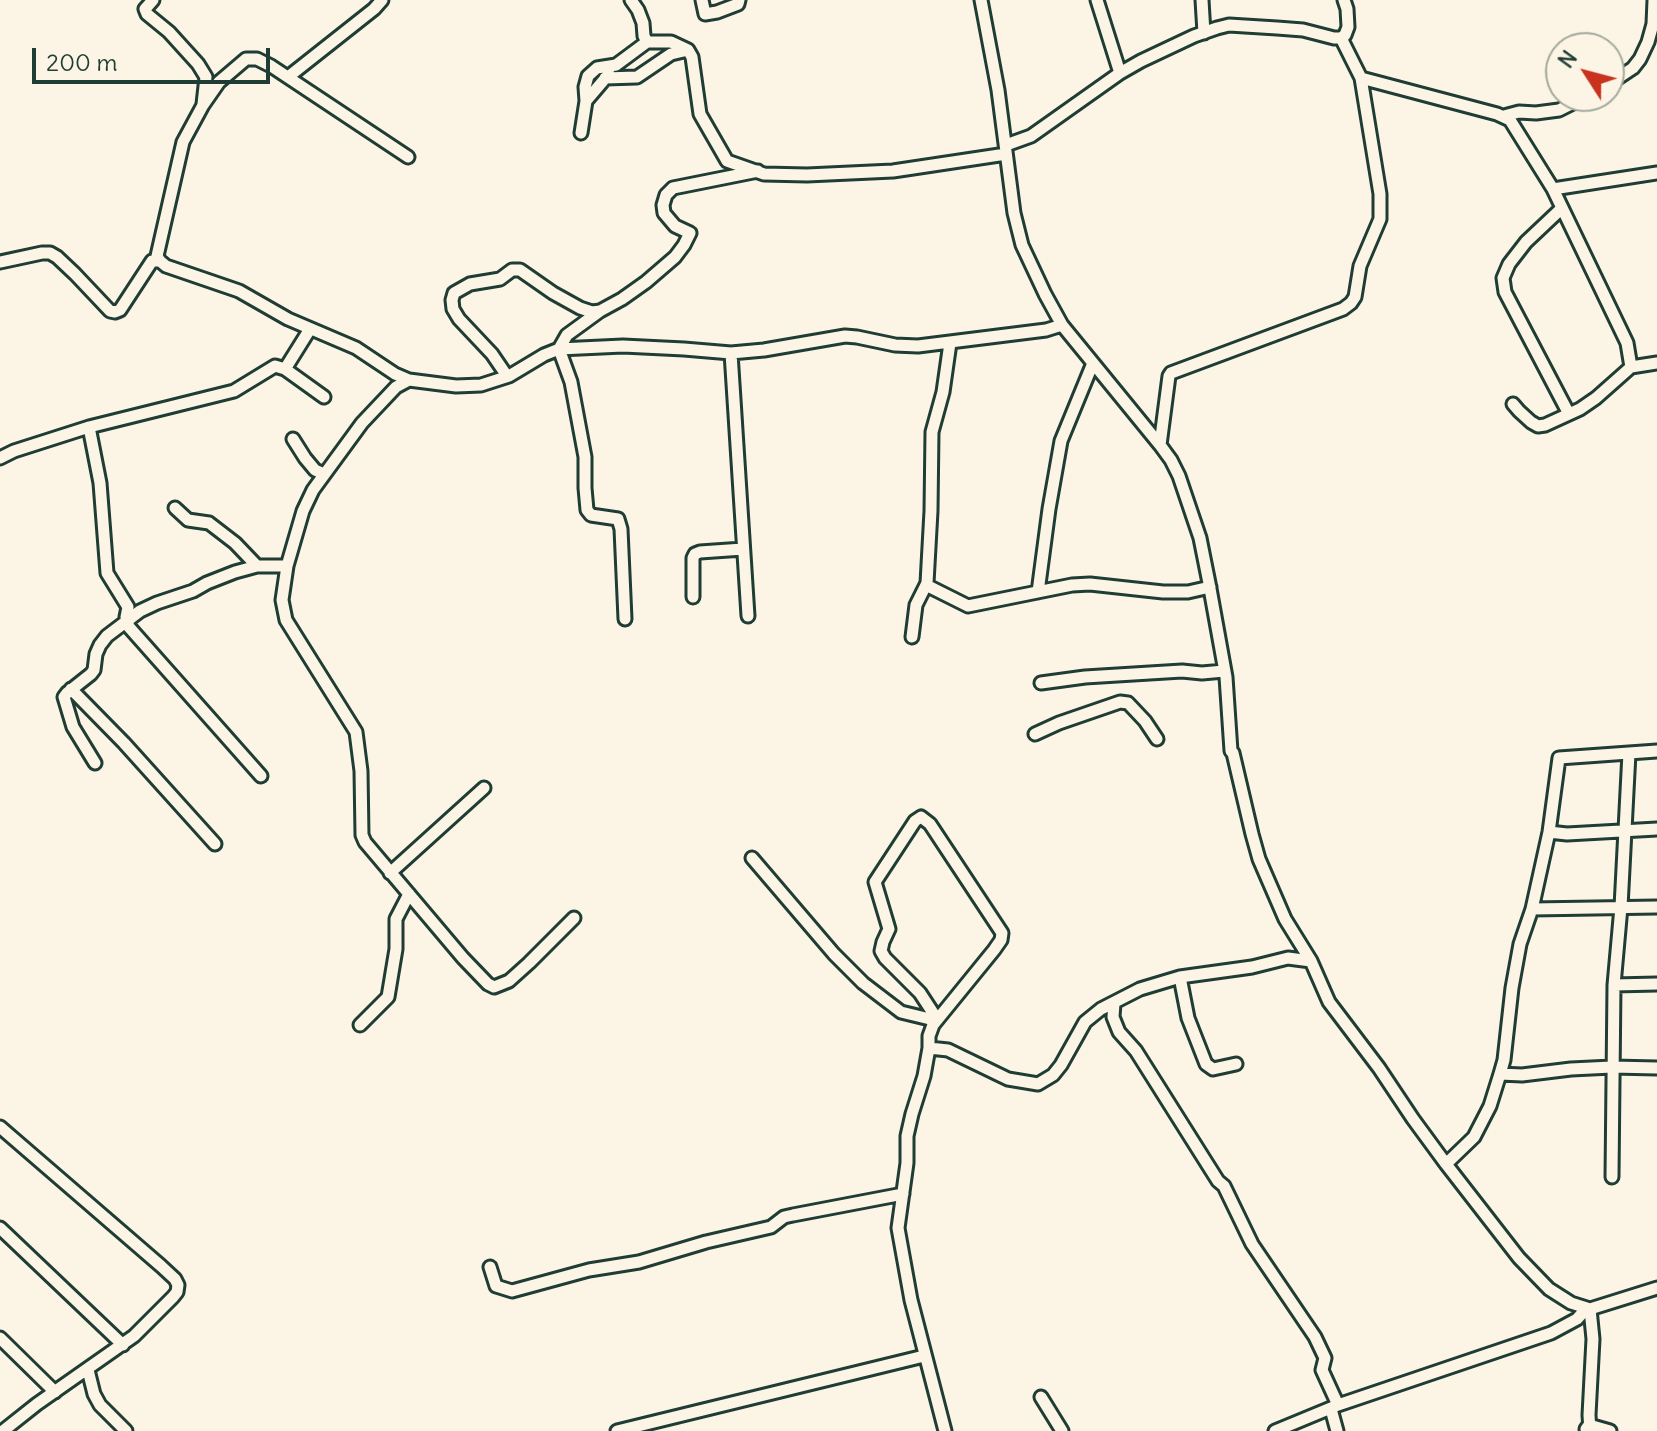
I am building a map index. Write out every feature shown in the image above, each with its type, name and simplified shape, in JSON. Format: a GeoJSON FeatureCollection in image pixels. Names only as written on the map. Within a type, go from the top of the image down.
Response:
{"type":"FeatureCollection","features":[{"type":"Feature","properties":{"kind":"street"},"geometry":{"type":"LineString","coordinates":[[153,0],[145,9],[147,14],[169,32],[206,77],[203,105]]}},
{"type":"Feature","properties":{"kind":"street"},"geometry":{"type":"LineString","coordinates":[[288,77],[382,0]]}},
{"type":"Feature","properties":{"kind":"street"},"geometry":{"type":"LineString","coordinates":[[631,0],[643,23],[647,42]]}},
{"type":"Feature","properties":{"kind":"street"},"geometry":{"type":"LineString","coordinates":[[702,0],[705,14],[738,4],[739,0]]}},
{"type":"Feature","properties":{"kind":"street"},"geometry":{"type":"LineString","coordinates":[[981,0],[1014,213],[1022,245],[1062,325],[1160,445],[1171,460],[1186,493],[1200,538],[1210,587],[1224,671],[1231,751],[1259,859],[1285,919],[1311,961],[1329,1002],[1446,1164],[1532,1273],[1561,1297],[1588,1309]]}},
{"type":"Feature","properties":{"kind":"street"},"geometry":{"type":"LineString","coordinates":[[1097,0],[1120,73]]}},
{"type":"Feature","properties":{"kind":"street"},"geometry":{"type":"LineString","coordinates":[[1202,0],[1204,33]]}},
{"type":"Feature","properties":{"kind":"street"},"geometry":{"type":"LineString","coordinates":[[727,161],[764,174],[807,175],[930,166],[1006,150],[1120,73],[1204,33],[1229,25],[1303,30],[1341,38],[1348,27],[1344,0]]}},
{"type":"Feature","properties":{"kind":"street"},"geometry":{"type":"LineString","coordinates":[[1625,73],[1640,59],[1651,33],[1654,0]]}},
{"type":"Feature","properties":{"kind":"street"},"geometry":{"type":"LineString","coordinates":[[1160,445],[1171,373],[1343,309],[1355,297],[1360,266],[1381,214],[1380,194],[1361,78],[1341,38]]}},
{"type":"Feature","properties":{"kind":"street"},"geometry":{"type":"LineString","coordinates":[[586,101],[616,65],[647,42],[671,42],[688,50],[692,57],[700,114],[727,161],[729,177]]}},
{"type":"Feature","properties":{"kind":"street"},"geometry":{"type":"LineString","coordinates":[[605,78],[637,77],[671,54],[688,50]]}},
{"type":"Feature","properties":{"kind":"street"},"geometry":{"type":"LineString","coordinates":[[408,157],[288,77],[257,59],[246,59],[219,82],[187,133],[157,256],[166,266],[239,291],[310,329],[356,348],[395,374],[409,380],[456,386],[481,385],[507,376],[559,349],[623,346],[731,353],[845,336],[907,346],[1046,330],[1062,325]]}},
{"type":"Feature","properties":{"kind":"street"},"geometry":{"type":"LineString","coordinates":[[581,133],[588,76],[597,68],[616,65]]}},
{"type":"Feature","properties":{"kind":"street"},"geometry":{"type":"LineString","coordinates":[[1361,78],[1504,116],[1513,124],[1553,189],[1627,343],[1631,367]]}},
{"type":"Feature","properties":{"kind":"street"},"geometry":{"type":"LineString","coordinates":[[1504,116],[1519,112],[1545,112]]}},
{"type":"Feature","properties":{"kind":"street"},"geometry":{"type":"LineString","coordinates":[[625,619],[621,529],[618,519],[591,515],[587,510],[585,457],[571,382],[559,349],[567,335],[646,282],[684,245],[690,233],[675,226],[664,213],[666,195],[673,188],[758,171]]}},
{"type":"Feature","properties":{"kind":"street"},"geometry":{"type":"LineString","coordinates":[[1553,189],[1657,173]]}},
{"type":"Feature","properties":{"kind":"street"},"geometry":{"type":"LineString","coordinates":[[1562,208],[1526,242],[1509,264],[1503,278],[1505,292],[1569,414]]}},
{"type":"Feature","properties":{"kind":"street"},"geometry":{"type":"LineString","coordinates":[[0,262],[50,253],[66,265],[110,311],[115,312],[120,310],[152,261],[160,261]]}},
{"type":"Feature","properties":{"kind":"street"},"geometry":{"type":"LineString","coordinates":[[507,376],[492,354],[459,319],[453,309],[454,293],[470,284],[500,279],[512,270],[520,270],[580,308],[600,311]]}},
{"type":"Feature","properties":{"kind":"street"},"geometry":{"type":"LineString","coordinates":[[285,369],[310,329]]}},
{"type":"Feature","properties":{"kind":"street"},"geometry":{"type":"LineString","coordinates":[[912,637],[916,605],[926,585],[932,432],[943,392],[950,343]]}},
{"type":"Feature","properties":{"kind":"street"},"geometry":{"type":"LineString","coordinates":[[731,353],[748,616]]}},
{"type":"Feature","properties":{"kind":"street"},"geometry":{"type":"LineString","coordinates":[[1038,592],[1061,441],[1093,363]]}},
{"type":"Feature","properties":{"kind":"street"},"geometry":{"type":"LineString","coordinates":[[1513,404],[1538,426],[1580,409],[1631,367],[1657,363]]}},
{"type":"Feature","properties":{"kind":"street"},"geometry":{"type":"LineString","coordinates":[[0,458],[89,427],[234,391],[275,366],[285,369],[324,397]]}},
{"type":"Feature","properties":{"kind":"street"},"geometry":{"type":"LineString","coordinates":[[395,374],[396,387]]}},
{"type":"Feature","properties":{"kind":"street"},"geometry":{"type":"LineString","coordinates":[[409,380],[396,387],[362,423],[313,490],[303,511],[287,566],[282,600],[286,620],[356,732],[361,771],[362,835],[373,854],[488,984],[494,987],[509,981],[574,918]]}},
{"type":"Feature","properties":{"kind":"street"},"geometry":{"type":"LineString","coordinates":[[89,427],[100,483],[107,573],[128,607],[126,621],[261,776]]}},
{"type":"Feature","properties":{"kind":"street"},"geometry":{"type":"LineString","coordinates":[[293,439],[315,470],[324,474]]}},
{"type":"Feature","properties":{"kind":"street"},"geometry":{"type":"LineString","coordinates":[[175,508],[188,520],[209,523],[235,543],[257,566]]}},
{"type":"Feature","properties":{"kind":"street"},"geometry":{"type":"LineString","coordinates":[[693,597],[695,554],[743,549]]}},
{"type":"Feature","properties":{"kind":"street"},"geometry":{"type":"LineString","coordinates":[[95,763],[76,732],[64,697],[94,670],[102,641],[126,621],[157,603],[182,596],[235,572],[257,566],[287,566]]}},
{"type":"Feature","properties":{"kind":"street"},"geometry":{"type":"LineString","coordinates":[[926,585],[968,606],[1072,585],[1163,592],[1188,592],[1210,587]]}},
{"type":"Feature","properties":{"kind":"street"},"geometry":{"type":"LineString","coordinates":[[1041,683],[1085,677],[1224,671]]}},
{"type":"Feature","properties":{"kind":"street"},"geometry":{"type":"LineString","coordinates":[[71,689],[215,844]]}},
{"type":"Feature","properties":{"kind":"street"},"geometry":{"type":"LineString","coordinates":[[1035,734],[1120,702],[1128,703],[1157,739]]}},
{"type":"Feature","properties":{"kind":"street"},"geometry":{"type":"LineString","coordinates":[[1446,1164],[1474,1137],[1490,1106],[1504,1060],[1520,944],[1532,909],[1549,832],[1559,758],[1657,751]]}},
{"type":"Feature","properties":{"kind":"street"},"geometry":{"type":"LineString","coordinates":[[1612,1177],[1614,985],[1629,753]]}},
{"type":"Feature","properties":{"kind":"street"},"geometry":{"type":"LineString","coordinates":[[390,873],[484,788]]}},
{"type":"Feature","properties":{"kind":"street"},"geometry":{"type":"LineString","coordinates":[[933,1024],[994,950],[1002,933],[930,824],[921,817],[915,821],[875,882],[889,929],[881,951],[920,993],[935,1016],[929,1036],[924,1076],[907,1136],[907,1163],[898,1228],[924,1356],[945,1431]]}},
{"type":"Feature","properties":{"kind":"street"},"geometry":{"type":"LineString","coordinates":[[1549,832],[1567,834],[1657,829]]}},
{"type":"Feature","properties":{"kind":"street"},"geometry":{"type":"LineString","coordinates":[[752,858],[834,954],[863,983],[901,1012],[933,1024]]}},
{"type":"Feature","properties":{"kind":"street"},"geometry":{"type":"LineString","coordinates":[[360,1025],[388,997],[396,949],[396,919],[409,894]]}},
{"type":"Feature","properties":{"kind":"street"},"geometry":{"type":"LineString","coordinates":[[1532,909],[1657,907]]}},
{"type":"Feature","properties":{"kind":"street"},"geometry":{"type":"LineString","coordinates":[[929,1048],[948,1050],[1008,1079],[1038,1084],[1053,1075],[1061,1065],[1085,1022],[1101,1009],[1140,989],[1180,977],[1252,967],[1288,958],[1311,961]]}},
{"type":"Feature","properties":{"kind":"street"},"geometry":{"type":"LineString","coordinates":[[1180,977],[1188,1018],[1206,1064],[1213,1069],[1236,1064]]}},
{"type":"Feature","properties":{"kind":"street"},"geometry":{"type":"LineString","coordinates":[[1614,985],[1657,984]]}},
{"type":"Feature","properties":{"kind":"street"},"geometry":{"type":"LineString","coordinates":[[1114,1003],[1113,1017],[1119,1032],[1136,1051],[1224,1186],[1252,1244],[1315,1337],[1325,1358],[1322,1370],[1334,1407],[1337,1431]]}},
{"type":"Feature","properties":{"kind":"street"},"geometry":{"type":"LineString","coordinates":[[1500,1074],[1612,1067],[1657,1068]]}},
{"type":"Feature","properties":{"kind":"street"},"geometry":{"type":"LineString","coordinates":[[0,1127],[102,1214],[178,1285],[177,1292],[143,1329],[3,1431]]}},
{"type":"Feature","properties":{"kind":"street"},"geometry":{"type":"LineString","coordinates":[[490,1267],[496,1286],[512,1291],[771,1227],[784,1217],[903,1194]]}},
{"type":"Feature","properties":{"kind":"street"},"geometry":{"type":"LineString","coordinates":[[0,1228],[123,1345]]}},
{"type":"Feature","properties":{"kind":"street"},"geometry":{"type":"LineString","coordinates":[[1275,1431],[1334,1407],[1551,1333],[1577,1319],[1588,1309],[1657,1288]]}},
{"type":"Feature","properties":{"kind":"street"},"geometry":{"type":"LineString","coordinates":[[1588,1309],[1593,1339],[1588,1429],[1610,1431]]}},
{"type":"Feature","properties":{"kind":"street"},"geometry":{"type":"LineString","coordinates":[[0,1338],[55,1392]]}},
{"type":"Feature","properties":{"kind":"street"},"geometry":{"type":"LineString","coordinates":[[617,1431],[924,1356]]}},
{"type":"Feature","properties":{"kind":"street"},"geometry":{"type":"LineString","coordinates":[[88,1370],[100,1405],[126,1431]]}},
{"type":"Feature","properties":{"kind":"street"},"geometry":{"type":"LineString","coordinates":[[1041,1397],[1062,1431]]}}]}
